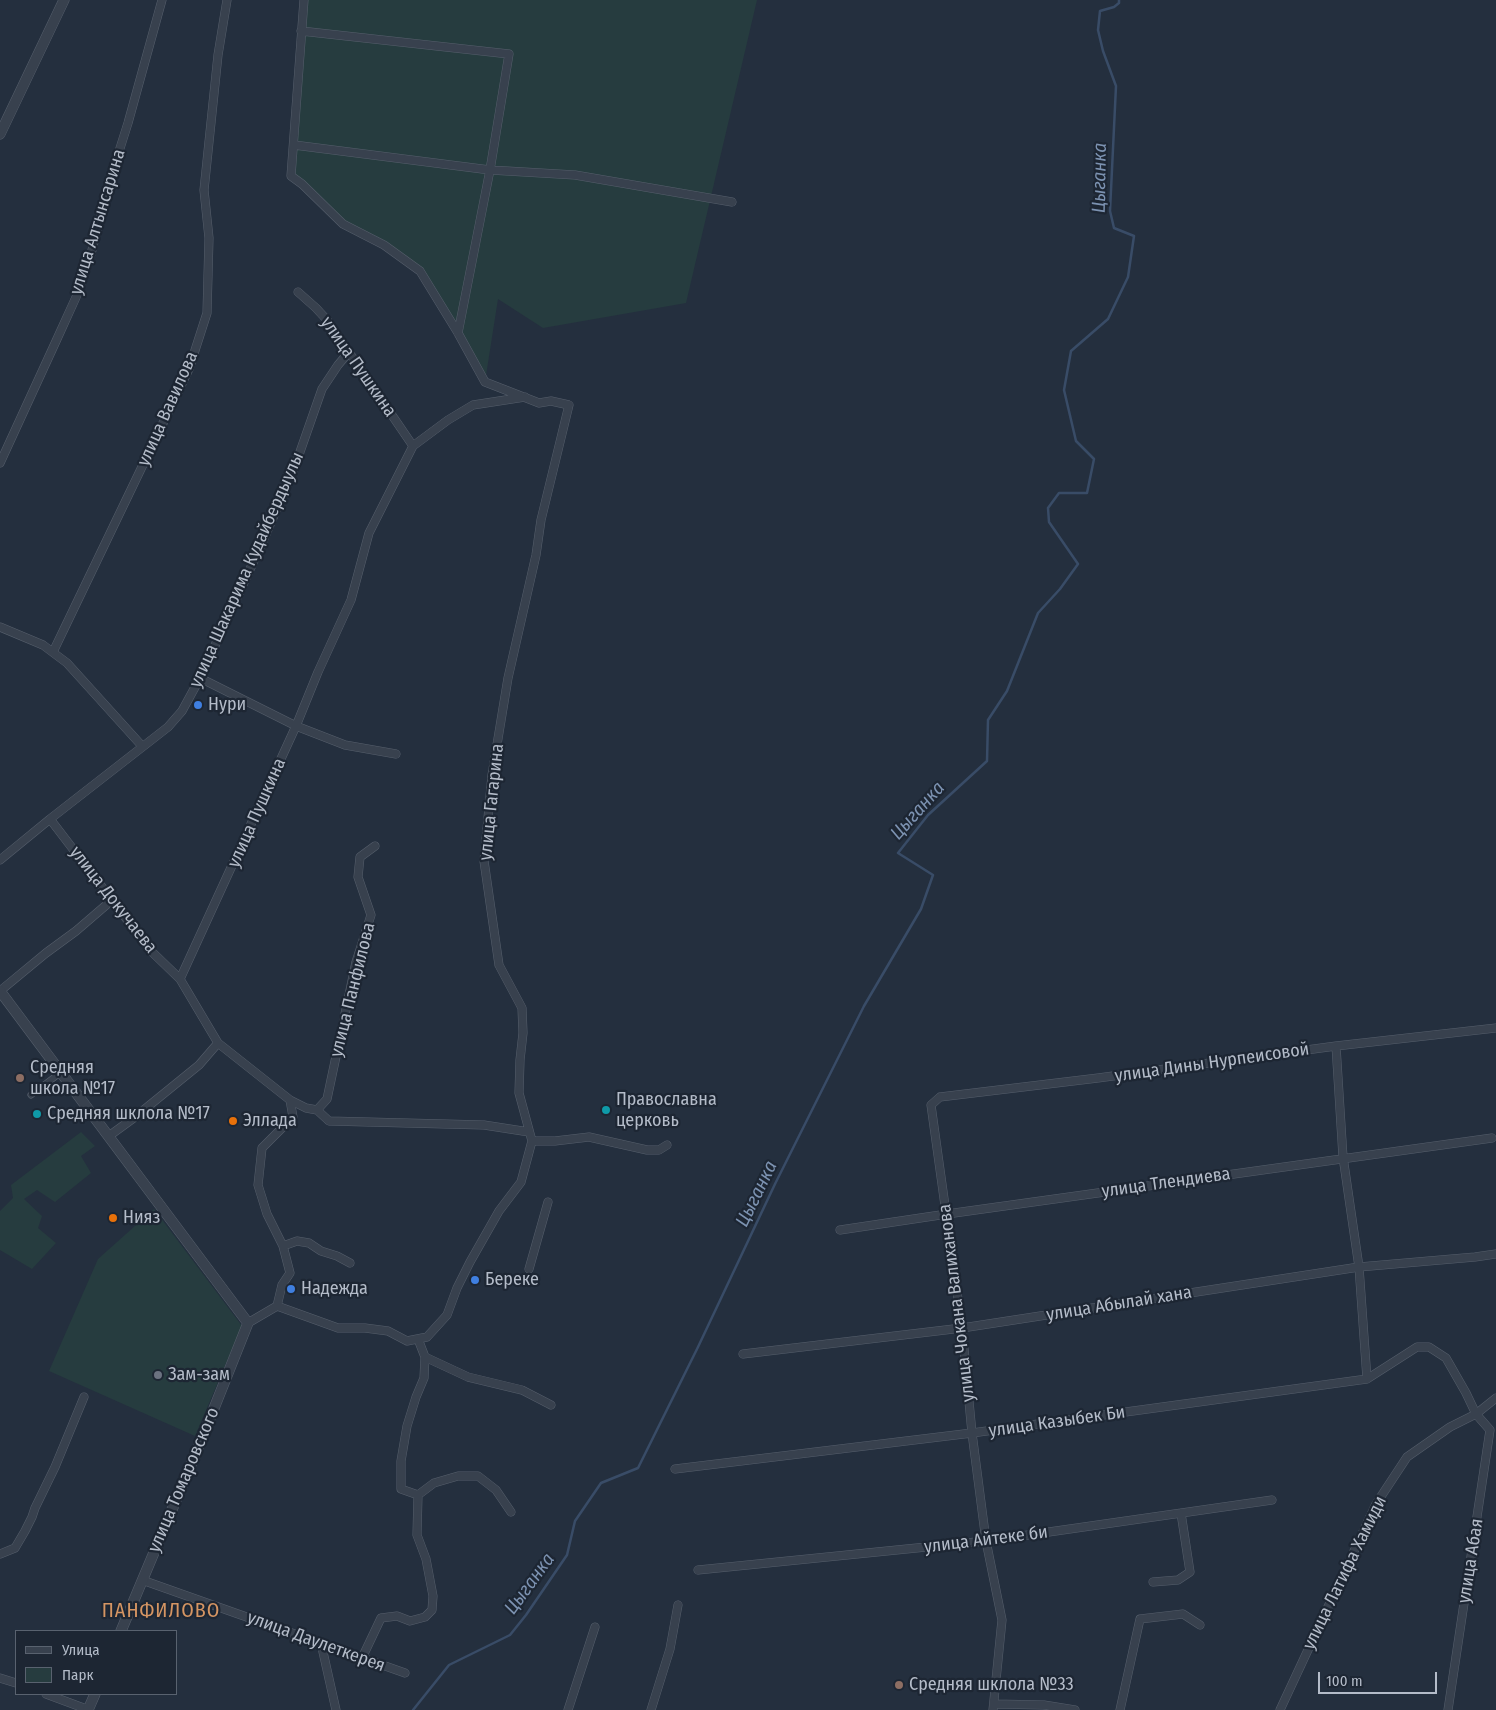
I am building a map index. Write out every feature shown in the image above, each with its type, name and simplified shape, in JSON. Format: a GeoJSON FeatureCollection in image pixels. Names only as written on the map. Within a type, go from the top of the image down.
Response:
{"type":"FeatureCollection","features":[{"type":"Feature","properties":{"kind":"street"},"geometry":{"type":"LineString","coordinates":[[0,134],[64,0]]}},
{"type":"Feature","properties":{"kind":"street","name":"улица Алтынсарина"},"geometry":{"type":"LineString","coordinates":[[0,463],[77,295],[91,254],[162,0]]}},
{"type":"Feature","properties":{"kind":"street","name":"улица Вавилова"},"geometry":{"type":"LineString","coordinates":[[53,652],[190,369],[207,313],[209,238],[204,190],[218,55],[227,0]]}},
{"type":"Feature","properties":{"kind":"street"},"geometry":{"type":"LineString","coordinates":[[304,0],[291,176],[302,184],[343,224],[384,246],[420,271],[485,382],[525,397]]}},
{"type":"Feature","properties":{"kind":"street"},"geometry":{"type":"LineString","coordinates":[[301,31],[509,54],[490,170],[458,333]]}},
{"type":"Feature","properties":{"kind":"street"},"geometry":{"type":"LineString","coordinates":[[294,144],[490,170],[575,175],[732,202]]}},
{"type":"Feature","properties":{"kind":"street","name":"улица Пушкина"},"geometry":{"type":"LineString","coordinates":[[298,292],[327,320],[413,446]]}},
{"type":"Feature","properties":{"kind":"street","name":"улица Шакарима Кудайбердыулы"},"geometry":{"type":"LineString","coordinates":[[0,860],[168,727],[182,711],[200,678],[290,478],[322,389],[349,352]]}},
{"type":"Feature","properties":{"kind":"street","name":"улица Пушкина"},"geometry":{"type":"LineString","coordinates":[[180,979],[296,726],[351,600],[369,533],[413,446],[448,420],[473,405],[525,397]]}},
{"type":"Feature","properties":{"kind":"street","name":"улица Гагарина"},"geometry":{"type":"LineString","coordinates":[[525,397],[540,403],[551,401],[569,405],[541,520],[536,555],[508,678],[492,775],[484,861],[499,965],[522,1008],[523,1033],[519,1093],[532,1141]]}},
{"type":"Feature","properties":{"kind":"street"},"geometry":{"type":"LineString","coordinates":[[0,627],[43,645],[68,663],[142,746]]}},
{"type":"Feature","properties":{"kind":"street"},"geometry":{"type":"LineString","coordinates":[[200,678],[296,726],[345,745],[396,754]]}},
{"type":"Feature","properties":{"kind":"street","name":"улица Докучаева"},"geometry":{"type":"LineString","coordinates":[[50,819],[152,951],[180,979]]}},
{"type":"Feature","properties":{"kind":"street","name":"улица Панфилова"},"geometry":{"type":"LineString","coordinates":[[317,1110],[327,1099],[356,962],[371,915],[358,877],[360,857],[374,846]]}},
{"type":"Feature","properties":{"kind":"street"},"geometry":{"type":"LineString","coordinates":[[112,900],[0,991],[248,1323],[277,1306],[282,1285],[290,1273],[283,1246],[267,1214],[258,1185],[262,1148],[293,1116],[306,1108]]}},
{"type":"Feature","properties":{"kind":"street"},"geometry":{"type":"LineString","coordinates":[[180,979],[218,1043],[290,1100],[306,1108],[317,1110],[329,1122],[484,1125],[529,1132]]}},
{"type":"Feature","properties":{"kind":"street","name":"улица Дины Нурпеисовой"},"geometry":{"type":"LineString","coordinates":[[931,1105],[940,1097],[1336,1046],[1496,1028]]}},
{"type":"Feature","properties":{"kind":"street"},"geometry":{"type":"LineString","coordinates":[[109,1136],[199,1065],[218,1043]]}},
{"type":"Feature","properties":{"kind":"street"},"geometry":{"type":"LineString","coordinates":[[1336,1046],[1343,1158],[1359,1267],[1367,1379]]}},
{"type":"Feature","properties":{"kind":"street"},"geometry":{"type":"LineString","coordinates":[[31,1095],[60,1073]]}},
{"type":"Feature","properties":{"kind":"street"},"geometry":{"type":"LineString","coordinates":[[290,1100],[293,1116]]}},
{"type":"Feature","properties":{"kind":"street","name":"улица Чокана Валиханова"},"geometry":{"type":"LineString","coordinates":[[931,1105],[962,1328],[972,1434],[986,1541],[1002,1620],[994,1707]]}},
{"type":"Feature","properties":{"kind":"street"},"geometry":{"type":"LineString","coordinates":[[277,1306],[338,1328],[388,1330],[408,1342],[427,1338],[447,1315],[456,1288],[470,1262],[499,1210],[521,1182],[532,1141],[555,1141],[589,1137],[647,1150],[659,1150],[667,1145]]}},
{"type":"Feature","properties":{"kind":"street","name":"улица Тлендиева"},"geometry":{"type":"LineString","coordinates":[[840,1230],[1492,1138]]}},
{"type":"Feature","properties":{"kind":"street"},"geometry":{"type":"LineString","coordinates":[[529,1269],[548,1202]]}},
{"type":"Feature","properties":{"kind":"street"},"geometry":{"type":"LineString","coordinates":[[283,1246],[297,1241],[309,1243],[321,1251],[350,1263]]}},
{"type":"Feature","properties":{"kind":"street","name":"улица Абылай хана"},"geometry":{"type":"LineString","coordinates":[[743,1354],[962,1328],[1359,1267],[1496,1254]]}},
{"type":"Feature","properties":{"kind":"street","name":"улица Томаровского"},"geometry":{"type":"LineString","coordinates":[[121,1630],[248,1323]]}},
{"type":"Feature","properties":{"kind":"street"},"geometry":{"type":"LineString","coordinates":[[418,1339],[425,1357],[424,1378],[407,1426],[401,1461],[401,1490],[418,1495]]}},
{"type":"Feature","properties":{"kind":"street","name":"улица Казыбек Би"},"geometry":{"type":"LineString","coordinates":[[675,1469],[972,1434],[1367,1379],[1417,1347],[1429,1347]]}},
{"type":"Feature","properties":{"kind":"street","name":"улица Абая"},"geometry":{"type":"LineString","coordinates":[[1429,1347],[1446,1358],[1476,1414],[1490,1430],[1448,1710]]}},
{"type":"Feature","properties":{"kind":"street"},"geometry":{"type":"LineString","coordinates":[[425,1357],[468,1377],[522,1390],[551,1405]]}},
{"type":"Feature","properties":{"kind":"street"},"geometry":{"type":"LineString","coordinates":[[0,1554],[15,1548],[32,1518],[34,1508],[55,1466],[84,1397]]}},
{"type":"Feature","properties":{"kind":"street"},"geometry":{"type":"LineString","coordinates":[[1476,1414],[1496,1398]]}},
{"type":"Feature","properties":{"kind":"street","name":"улица Латифа Хамиди"},"geometry":{"type":"LineString","coordinates":[[1280,1710],[1376,1504],[1407,1458],[1450,1427],[1476,1414]]}},
{"type":"Feature","properties":{"kind":"street"},"geometry":{"type":"LineString","coordinates":[[418,1495],[434,1483],[458,1476],[478,1476],[496,1490],[511,1512]]}},
{"type":"Feature","properties":{"kind":"street"},"geometry":{"type":"LineString","coordinates":[[362,1658],[381,1618],[397,1616],[410,1621],[425,1617],[432,1610],[433,1596],[426,1559],[417,1535],[418,1495]]}},
{"type":"Feature","properties":{"kind":"street","name":"улица Айтеке би"},"geometry":{"type":"LineString","coordinates":[[698,1570],[986,1541],[1272,1500]]}},
{"type":"Feature","properties":{"kind":"street"},"geometry":{"type":"LineString","coordinates":[[1152,1582],[1178,1580],[1190,1572],[1181,1513]]}},
{"type":"Feature","properties":{"kind":"street","name":"улица Даулеткерея"},"geometry":{"type":"LineString","coordinates":[[142,1580],[405,1673]]}},
{"type":"Feature","properties":{"kind":"street"},"geometry":{"type":"LineString","coordinates":[[650,1710],[670,1649],[678,1606]]}},
{"type":"Feature","properties":{"kind":"street"},"geometry":{"type":"LineString","coordinates":[[1120,1710],[1140,1619],[1183,1614],[1200,1625]]}},
{"type":"Feature","properties":{"kind":"street"},"geometry":{"type":"LineString","coordinates":[[568,1710],[595,1627]]}},
{"type":"Feature","properties":{"kind":"street"},"geometry":{"type":"LineString","coordinates":[[321,1644],[336,1710]]}},
{"type":"Feature","properties":{"kind":"street"},"geometry":{"type":"LineString","coordinates":[[0,1678],[15,1683]]}},
{"type":"Feature","properties":{"kind":"street"},"geometry":{"type":"LineString","coordinates":[[49,1695],[89,1710],[95,1695]]}},
{"type":"Feature","properties":{"kind":"street"},"geometry":{"type":"LineString","coordinates":[[994,1707],[1044,1705],[1075,1710]]}},
{"type":"Feature","properties":{"kind":"green space"},"geometry":{"type":"Polygon","coordinates":[[[304,0],[757,0],[686,303],[543,328],[498,299],[485,382],[420,271],[343,224],[291,176],[304,0]]]}},
{"type":"Feature","properties":{"kind":"green space"},"geometry":{"type":"Polygon","coordinates":[[[81,1132],[95,1146],[81,1156],[91,1173],[55,1202],[37,1190],[24,1199],[42,1216],[38,1228],[56,1243],[32,1269],[0,1250],[0,1211],[13,1198],[11,1185],[81,1132]]]}},
{"type":"Feature","properties":{"kind":"green space"},"geometry":{"type":"Polygon","coordinates":[[[154,1209],[242,1326],[195,1436],[49,1371],[98,1259],[154,1209]]]}},
{"type":"Feature","properties":{"kind":"waterway","name":"Цыганка"},"geometry":{"type":"LineString","coordinates":[[413,1710],[449,1665],[510,1635],[567,1555],[575,1521],[601,1483],[638,1468],[775,1184],[864,1006],[921,909],[933,875],[898,853],[928,815],[987,761],[988,720],[1007,691],[1038,613],[1060,589],[1078,564],[1049,522],[1048,508],[1059,493],[1087,493],[1094,459],[1076,441],[1064,390],[1071,351],[1108,319],[1128,277],[1134,236],[1114,228],[1110,211],[1116,86],[1103,51],[1098,30],[1100,11],[1114,7],[1119,3],[1119,0]]}},
{"type":"Feature","properties":{"kind":"place","name":"Нури"},"geometry":{"type":"Point","coordinates":[198,705]}},
{"type":"Feature","properties":{"kind":"place","name":"Средняя школа №17"},"geometry":{"type":"Point","coordinates":[20,1078]}},
{"type":"Feature","properties":{"kind":"place","name":"Православна церковь"},"geometry":{"type":"Point","coordinates":[606,1110]}},
{"type":"Feature","properties":{"kind":"place","name":"Средняя шклола №17"},"geometry":{"type":"Point","coordinates":[37,1114]}},
{"type":"Feature","properties":{"kind":"place","name":"Эллада"},"geometry":{"type":"Point","coordinates":[233,1121]}},
{"type":"Feature","properties":{"kind":"place","name":"Нияз"},"geometry":{"type":"Point","coordinates":[113,1218]}},
{"type":"Feature","properties":{"kind":"place","name":"Береке"},"geometry":{"type":"Point","coordinates":[475,1280]}},
{"type":"Feature","properties":{"kind":"place","name":"Надежда"},"geometry":{"type":"Point","coordinates":[291,1289]}},
{"type":"Feature","properties":{"kind":"place","name":"Зам-зам"},"geometry":{"type":"Point","coordinates":[158,1375]}},
{"type":"Feature","properties":{"kind":"place","name":"Средняя шклола №33"},"geometry":{"type":"Point","coordinates":[899,1685]}},
{"type":"Feature","properties":{"kind":"district","name":"ПАНФИЛОВО"},"geometry":{"type":"Point","coordinates":[161,1611]}}]}
